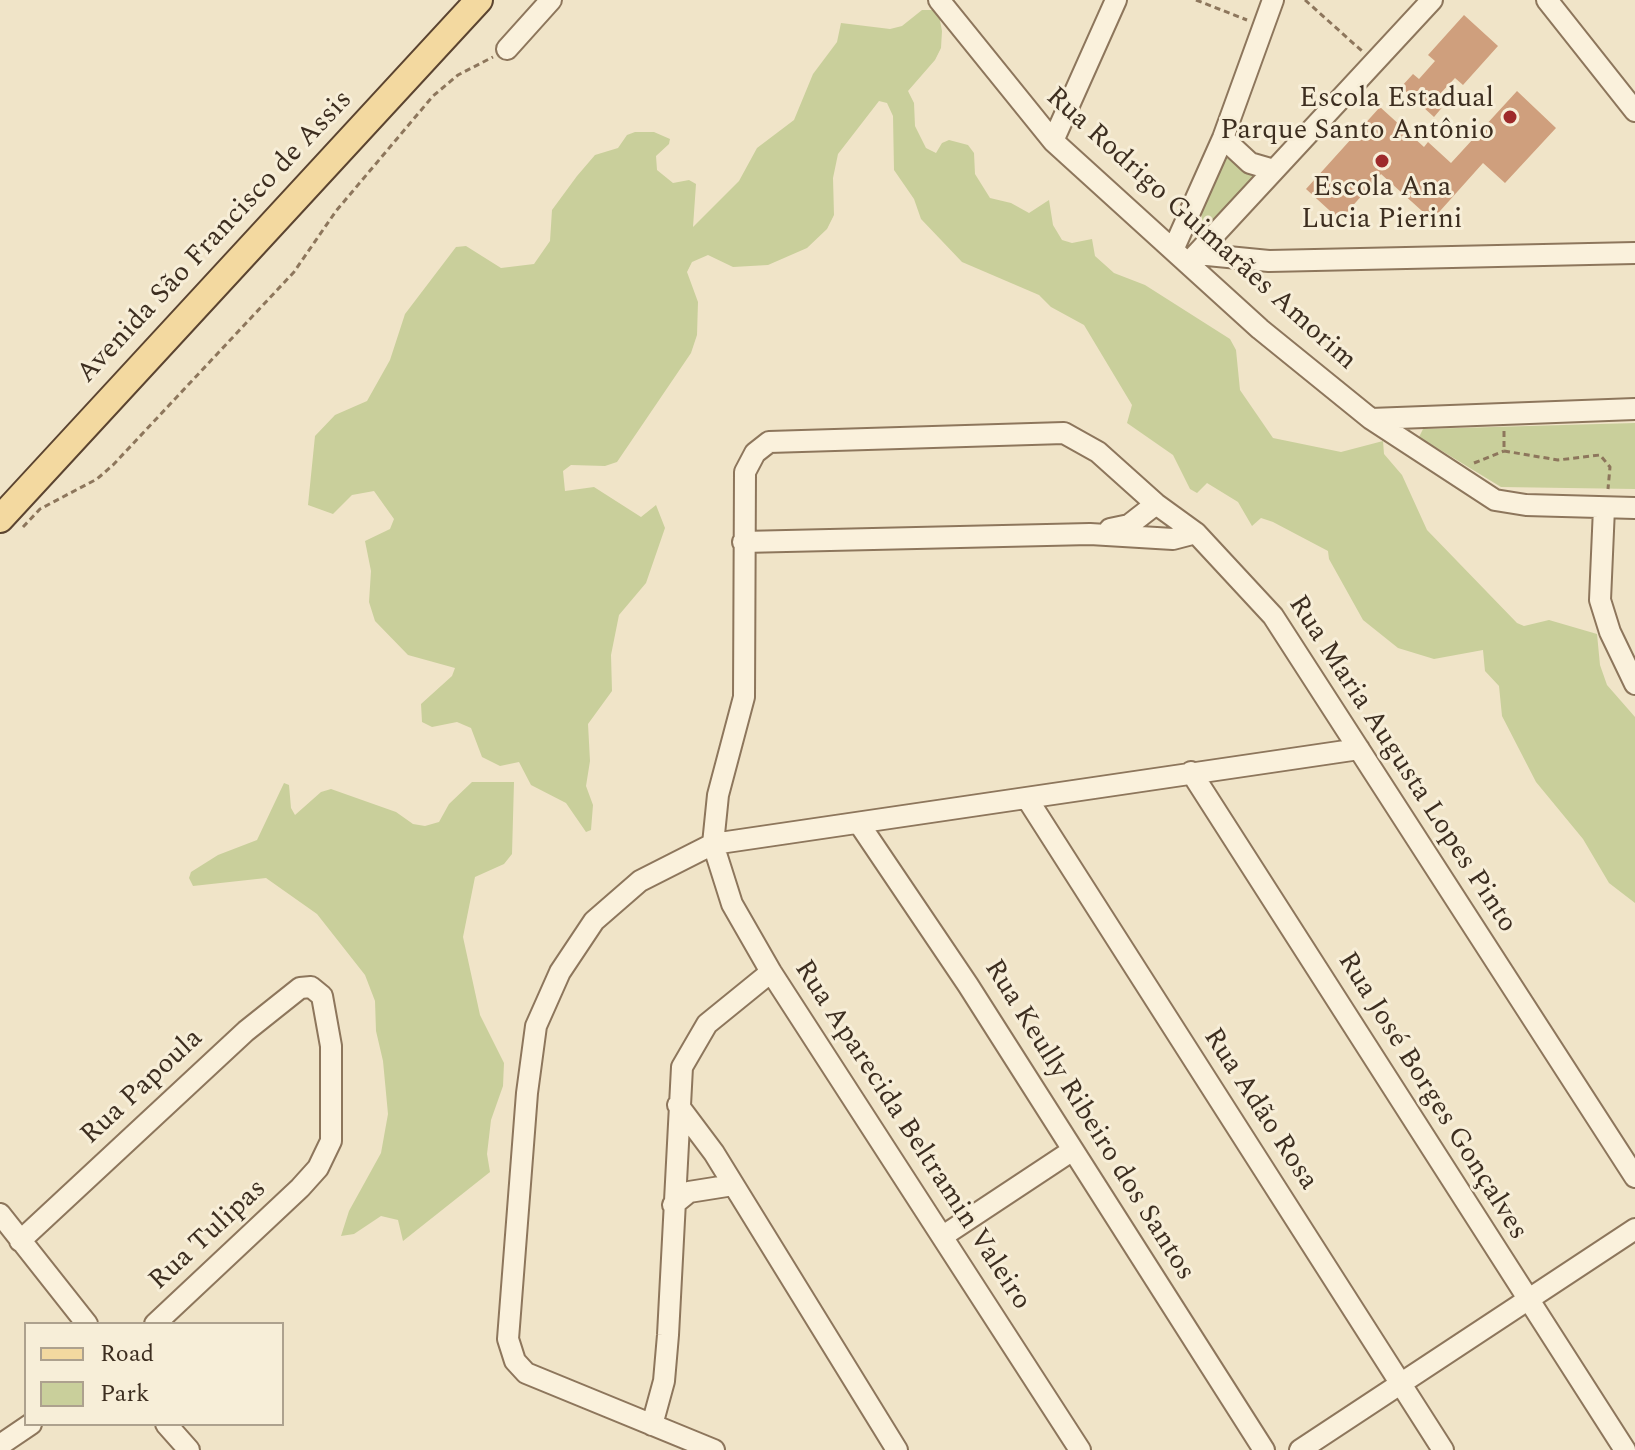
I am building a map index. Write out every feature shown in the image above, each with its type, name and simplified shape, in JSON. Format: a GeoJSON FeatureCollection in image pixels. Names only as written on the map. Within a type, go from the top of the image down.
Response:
{"type":"FeatureCollection","features":[{"type":"Feature","properties":{"kind":"main road","name":"Avenida São Francisco de Assis"},"geometry":{"type":"LineString","coordinates":[[8,525],[479,0]]}},
{"type":"Feature","properties":{"kind":"street"},"geometry":{"type":"LineString","coordinates":[[507,49],[551,0]]}},
{"type":"Feature","properties":{"kind":"street","name":"Rua Rodrigo Guimarães Amorim"},"geometry":{"type":"LineString","coordinates":[[939,0],[1053,141],[1186,256],[1271,338],[1371,419],[1495,500],[1606,501],[1635,508]]}},
{"type":"Feature","properties":{"kind":"street"},"geometry":{"type":"LineString","coordinates":[[1053,141],[1116,0]]}},
{"type":"Feature","properties":{"kind":"street"},"geometry":{"type":"LineString","coordinates":[[1186,256],[1223,138],[1273,0]]}},
{"type":"Feature","properties":{"kind":"street"},"geometry":{"type":"LineString","coordinates":[[1186,256],[1274,170],[1432,0]]}},
{"type":"Feature","properties":{"kind":"street"},"geometry":{"type":"LineString","coordinates":[[1547,0],[1633,106]]}},
{"type":"Feature","properties":{"kind":"street"},"geometry":{"type":"LineString","coordinates":[[1223,138],[1250,163],[1274,170]]}},
{"type":"Feature","properties":{"kind":"street"},"geometry":{"type":"LineString","coordinates":[[1186,256],[1269,261],[1635,253]]}},
{"type":"Feature","properties":{"kind":"street"},"geometry":{"type":"LineString","coordinates":[[1371,419],[1635,409]]}},
{"type":"Feature","properties":{"kind":"street","name":"Rua Maria Augusta Lopes Pinto"},"geometry":{"type":"LineString","coordinates":[[743,542],[745,472],[755,453],[769,442],[1064,433],[1098,452],[1156,504],[1196,533],[1273,616],[1635,1177]]}},
{"type":"Feature","properties":{"kind":"street"},"geometry":{"type":"LineString","coordinates":[[1606,501],[1600,600],[1610,632],[1635,684]]}},
{"type":"Feature","properties":{"kind":"street"},"geometry":{"type":"LineString","coordinates":[[1090,534],[1129,525],[1156,504]]}},
{"type":"Feature","properties":{"kind":"street"},"geometry":{"type":"LineString","coordinates":[[713,844],[718,795],[744,697],[743,542],[1090,534],[1173,539],[1196,533]]}},
{"type":"Feature","properties":{"kind":"street"},"geometry":{"type":"LineString","coordinates":[[714,1450],[526,1373],[515,1361],[508,1339],[527,1093],[536,1026],[560,972],[594,921],[640,881],[680,858],[713,844],[860,825],[1191,772],[1359,749]]}},
{"type":"Feature","properties":{"kind":"street","name":"Rua José Borges Gonçalves"},"geometry":{"type":"LineString","coordinates":[[1191,772],[1625,1450]]}},
{"type":"Feature","properties":{"kind":"street","name":"Rua Adão Rosa"},"geometry":{"type":"LineString","coordinates":[[1028,800],[1443,1450]]}},
{"type":"Feature","properties":{"kind":"street","name":"Rua Keully Ribeiro dos Santos"},"geometry":{"type":"LineString","coordinates":[[860,825],[1073,1150],[1264,1450]]}},
{"type":"Feature","properties":{"kind":"street","name":"Rua Aparecida Beltramin Valeiro"},"geometry":{"type":"LineString","coordinates":[[713,844],[732,904],[771,972],[1080,1450]]}},
{"type":"Feature","properties":{"kind":"street"},"geometry":{"type":"LineString","coordinates":[[652,1425],[659,1403],[668,1335],[682,1067],[693,1043],[717,1014],[771,972]]}},
{"type":"Feature","properties":{"kind":"street","name":"Rua Tulipas"},"geometry":{"type":"LineString","coordinates":[[157,1322],[300,1188],[318,1168],[331,1141],[331,1046],[322,996],[311,987]]}},
{"type":"Feature","properties":{"kind":"street","name":"Rua Papoula"},"geometry":{"type":"LineString","coordinates":[[20,1241],[246,1031],[300,988],[311,987]]}},
{"type":"Feature","properties":{"kind":"street"},"geometry":{"type":"LineString","coordinates":[[678,1105],[733,1185],[897,1450]]}},
{"type":"Feature","properties":{"kind":"street"},"geometry":{"type":"LineString","coordinates":[[943,1236],[1073,1150]]}},
{"type":"Feature","properties":{"kind":"street"},"geometry":{"type":"LineString","coordinates":[[673,1205],[689,1192],[733,1185]]}},
{"type":"Feature","properties":{"kind":"street"},"geometry":{"type":"LineString","coordinates":[[0,1214],[85,1322]]}},
{"type":"Feature","properties":{"kind":"street"},"geometry":{"type":"LineString","coordinates":[[1300,1450],[1635,1229]]}},
{"type":"Feature","properties":{"kind":"street"},"geometry":{"type":"LineString","coordinates":[[3,1445],[28,1426]]}},
{"type":"Feature","properties":{"kind":"street"},"geometry":{"type":"LineString","coordinates":[[168,1426],[189,1450]]}},
{"type":"Feature","properties":{"kind":"path"},"geometry":{"type":"LineString","coordinates":[[1196,0],[1262,25]]}},
{"type":"Feature","properties":{"kind":"path"},"geometry":{"type":"LineString","coordinates":[[1305,0],[1374,62]]}},
{"type":"Feature","properties":{"kind":"path"},"geometry":{"type":"LineString","coordinates":[[8,525],[97,479],[113,465],[294,272],[336,211],[433,96],[458,75],[507,49]]}},
{"type":"Feature","properties":{"kind":"path"},"geometry":{"type":"LineString","coordinates":[[1504,422],[1504,451]]}},
{"type":"Feature","properties":{"kind":"path"},"geometry":{"type":"LineString","coordinates":[[1463,469],[1504,451],[1558,460],[1600,455],[1610,467],[1606,501]]}},
{"type":"Feature","properties":{"kind":"green space"},"geometry":{"type":"Polygon","coordinates":[[[922,10],[938,10],[942,31],[941,48],[935,60],[908,91],[914,103],[915,126],[926,148],[936,153],[942,143],[949,140],[968,145],[974,153],[975,174],[990,198],[1011,203],[1029,213],[1049,200],[1053,225],[1062,240],[1072,243],[1092,239],[1095,256],[1114,273],[1145,285],[1230,339],[1236,350],[1240,390],[1273,438],[1341,452],[1383,441],[1384,454],[1402,475],[1427,530],[1517,623],[1524,626],[1549,620],[1597,634],[1600,665],[1607,685],[1635,717],[1635,903],[1609,883],[1583,839],[1536,782],[1502,716],[1499,686],[1485,671],[1483,650],[1434,659],[1398,648],[1363,620],[1329,559],[1328,551],[1261,518],[1252,526],[1238,502],[1207,483],[1197,493],[1190,489],[1173,455],[1127,423],[1132,405],[1084,325],[1051,307],[1039,295],[962,262],[921,219],[914,199],[894,170],[893,116],[887,103],[879,101],[838,154],[833,178],[834,215],[827,229],[807,248],[768,265],[733,267],[708,255],[692,262],[687,272],[698,302],[697,335],[691,353],[617,462],[605,466],[571,465],[563,471],[565,491],[594,487],[641,517],[656,505],[665,528],[646,583],[619,615],[611,655],[612,691],[588,724],[590,761],[586,786],[593,805],[591,830],[586,832],[566,803],[531,785],[519,762],[500,766],[482,757],[471,728],[457,722],[432,727],[422,722],[421,704],[452,676],[455,668],[408,655],[375,621],[369,602],[371,571],[365,541],[390,529],[394,519],[374,491],[352,495],[333,514],[308,505],[315,436],[335,415],[367,401],[390,360],[405,314],[456,247],[466,246],[501,268],[534,264],[550,241],[552,210],[577,176],[595,155],[618,148],[627,135],[635,132],[654,132],[670,139],[669,144],[656,156],[657,170],[673,183],[689,180],[696,184],[693,227],[739,181],[757,148],[794,120],[813,74],[837,42],[841,23],[890,29],[902,26],[922,10]]]}},
{"type":"Feature","properties":{"kind":"green space"},"geometry":{"type":"Polygon","coordinates":[[[1225,152],[1262,178],[1207,237],[1201,225],[1202,212],[1225,152]]]}},
{"type":"Feature","properties":{"kind":"green space"},"geometry":{"type":"Polygon","coordinates":[[[1635,423],[1635,489],[1501,487],[1419,437],[1423,429],[1635,423]]]}},
{"type":"Feature","properties":{"kind":"green space"},"geometry":{"type":"Polygon","coordinates":[[[472,782],[514,782],[512,854],[504,864],[475,877],[463,937],[480,1015],[504,1063],[503,1086],[491,1120],[487,1154],[490,1172],[403,1241],[398,1220],[381,1216],[354,1234],[341,1236],[349,1211],[381,1153],[388,1114],[383,1061],[376,1031],[375,1001],[365,975],[317,914],[266,878],[193,886],[189,878],[191,872],[218,855],[257,840],[284,783],[289,785],[291,808],[295,815],[321,792],[331,789],[396,812],[413,824],[425,826],[439,822],[449,804],[472,782]]]}},
{"type":"Feature","properties":{"kind":"building"},"geometry":{"type":"Polygon","coordinates":[[[1464,15],[1498,46],[1463,85],[1455,78],[1437,97],[1445,104],[1434,117],[1401,87],[1413,74],[1419,79],[1435,61],[1428,55],[1464,15]]]}},
{"type":"Feature","properties":{"kind":"building"},"geometry":{"type":"Polygon","coordinates":[[[1517,91],[1556,128],[1505,183],[1483,163],[1432,220],[1381,174],[1340,220],[1306,189],[1380,107],[1424,147],[1428,142],[1451,163],[1517,91]]]}},
{"type":"Feature","properties":{"kind":"place","name":"Escola Estadual Parque Santo Antônio"},"geometry":{"type":"Point","coordinates":[1510,117]}},
{"type":"Feature","properties":{"kind":"place","name":"Escola Ana Lucia Pierini"},"geometry":{"type":"Point","coordinates":[1382,161]}}]}
